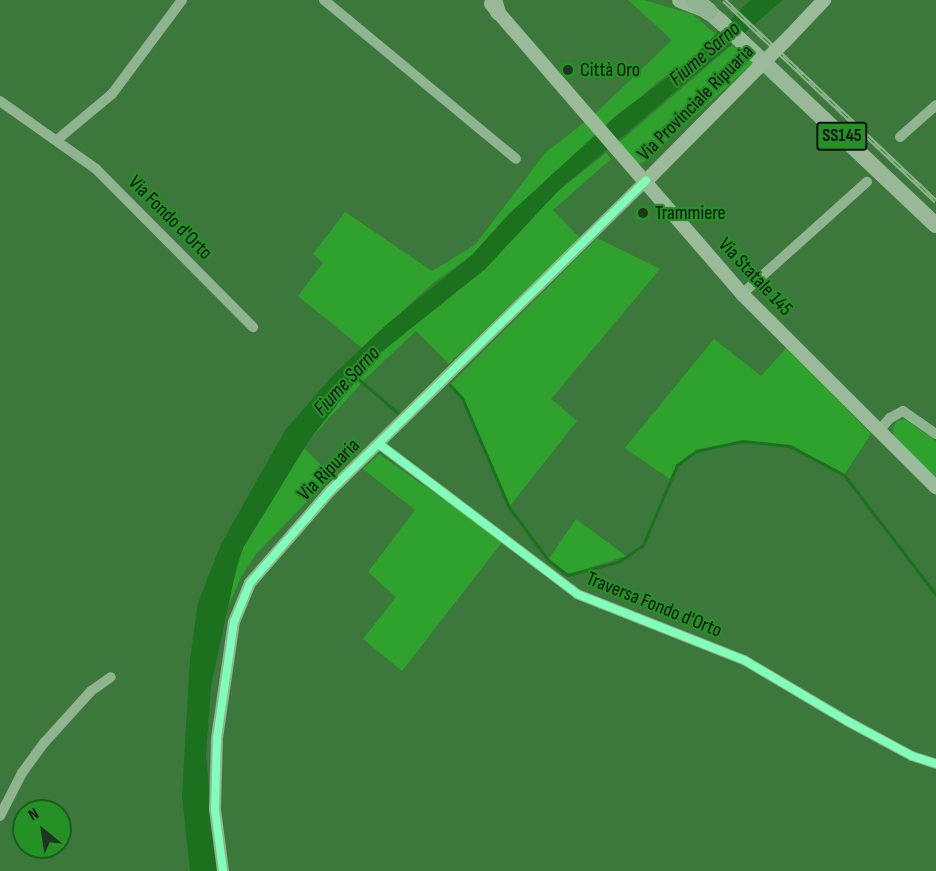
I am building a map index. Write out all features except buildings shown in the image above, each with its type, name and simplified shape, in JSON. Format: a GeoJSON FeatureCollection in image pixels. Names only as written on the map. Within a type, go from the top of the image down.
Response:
{"type":"FeatureCollection","features":[{"type":"Feature","properties":{"kind":"highway"},"geometry":{"type":"LineString","coordinates":[[680,0],[706,8]]}},
{"type":"Feature","properties":{"kind":"highway","name":"SS145"},"geometry":{"type":"LineString","coordinates":[[706,8],[936,225]]}},
{"type":"Feature","properties":{"kind":"main road","name":"Via Provinciale Ripuaria"},"geometry":{"type":"LineString","coordinates":[[646,181],[824,0]]}},
{"type":"Feature","properties":{"kind":"main road","name":"Via Statale 145"},"geometry":{"type":"LineString","coordinates":[[493,4],[742,294],[936,487]]}},
{"type":"Feature","properties":{"kind":"street"},"geometry":{"type":"LineString","coordinates":[[58,139],[112,94],[182,0]]}},
{"type":"Feature","properties":{"kind":"street"},"geometry":{"type":"LineString","coordinates":[[324,0],[516,159]]}},
{"type":"Feature","properties":{"kind":"street","name":"Via Fondo d'Orto"},"geometry":{"type":"LineString","coordinates":[[0,101],[58,139],[96,169],[253,327]]}},
{"type":"Feature","properties":{"kind":"street"},"geometry":{"type":"LineString","coordinates":[[900,137],[936,105]]}},
{"type":"Feature","properties":{"kind":"street","name":"Via Ripuaria"},"geometry":{"type":"LineString","coordinates":[[223,871],[215,809],[217,738],[234,622],[250,583],[283,541],[646,181]]}},
{"type":"Feature","properties":{"kind":"street"},"geometry":{"type":"LineString","coordinates":[[742,294],[867,182]]}},
{"type":"Feature","properties":{"kind":"street"},"geometry":{"type":"LineString","coordinates":[[879,431],[890,418],[903,411],[936,434]]}},
{"type":"Feature","properties":{"kind":"street","name":"Traversa Fondo d'Orto"},"geometry":{"type":"LineString","coordinates":[[379,444],[577,594],[744,660],[847,721],[912,756],[936,764]]}},
{"type":"Feature","properties":{"kind":"street"},"geometry":{"type":"LineString","coordinates":[[0,816],[22,773],[44,743],[91,691],[111,677]]}},
{"type":"Feature","properties":{"kind":"shaded area"},"geometry":{"type":"Polygon","coordinates":[[[628,0],[644,0],[692,14],[717,35],[688,62],[661,79],[509,214],[472,255],[432,284],[362,348],[298,296],[323,263],[313,254],[345,212],[432,271],[475,245],[545,153],[594,115],[672,40],[628,0]]]}},
{"type":"Feature","properties":{"kind":"shaded area"},"geometry":{"type":"Polygon","coordinates":[[[732,45],[753,63],[644,162],[638,164],[617,144],[732,45]]]}},
{"type":"Feature","properties":{"kind":"shaded area"},"geometry":{"type":"Polygon","coordinates":[[[606,153],[611,159],[553,210],[580,238],[449,364],[416,331],[366,378],[310,439],[374,358],[485,269],[558,191],[606,153]]]}},
{"type":"Feature","properties":{"kind":"shaded area"},"geometry":{"type":"Polygon","coordinates":[[[597,238],[660,269],[551,399],[577,421],[509,507],[462,398],[450,385],[597,238]]]}},
{"type":"Feature","properties":{"kind":"shaded area"},"geometry":{"type":"Polygon","coordinates":[[[714,339],[761,376],[787,347],[871,434],[844,475],[790,446],[743,441],[696,451],[677,465],[671,480],[625,448],[714,339]]]}},
{"type":"Feature","properties":{"kind":"shaded area"},"geometry":{"type":"Polygon","coordinates":[[[905,419],[936,441],[936,478],[894,437],[893,428],[897,421],[905,419]]]}},
{"type":"Feature","properties":{"kind":"shaded area"},"geometry":{"type":"Polygon","coordinates":[[[304,448],[332,476],[256,554],[241,577],[223,619],[243,548],[304,448]]]}},
{"type":"Feature","properties":{"kind":"shaded area"},"geometry":{"type":"Polygon","coordinates":[[[379,454],[503,541],[402,671],[363,639],[396,597],[368,572],[415,510],[363,469],[379,454]]]}},
{"type":"Feature","properties":{"kind":"shaded area"},"geometry":{"type":"Polygon","coordinates":[[[576,519],[626,556],[567,575],[548,560],[576,519]]]}},
{"type":"Feature","properties":{"kind":"water","name":"Fiume Sarno"},"geometry":{"type":"Polygon","coordinates":[[[750,0],[783,0],[558,191],[485,269],[374,358],[310,439],[243,548],[237,565],[211,686],[206,756],[217,871],[190,871],[182,796],[190,659],[198,603],[221,544],[286,429],[336,372],[386,325],[472,255],[509,214],[618,114],[688,62],[750,0]]]}},
{"type":"Feature","properties":{"kind":"waterway"},"geometry":{"type":"LineString","coordinates":[[356,377],[398,413]]}},
{"type":"Feature","properties":{"kind":"waterway"},"geometry":{"type":"LineString","coordinates":[[450,385],[462,398],[509,507],[548,560],[567,575],[618,562],[643,545],[677,465],[696,451],[743,441],[790,446],[844,475],[936,595]]}},
{"type":"Feature","properties":{"kind":"railway"},"geometry":{"type":"LineString","coordinates":[[724,0],[936,201]]}},
{"type":"Feature","properties":{"kind":"cycle path"},"geometry":{"type":"LineString","coordinates":[[223,871],[215,809],[217,738],[234,622],[250,583],[330,491],[646,181]]}},
{"type":"Feature","properties":{"kind":"cycle path"},"geometry":{"type":"LineString","coordinates":[[379,444],[577,594],[744,660],[847,721],[912,756],[936,764]]}},
{"type":"Feature","properties":{"kind":"place","name":"Città Oro"},"geometry":{"type":"Point","coordinates":[568,70]}},
{"type":"Feature","properties":{"kind":"place","name":"Trammiere"},"geometry":{"type":"Point","coordinates":[643,213]}}]}
